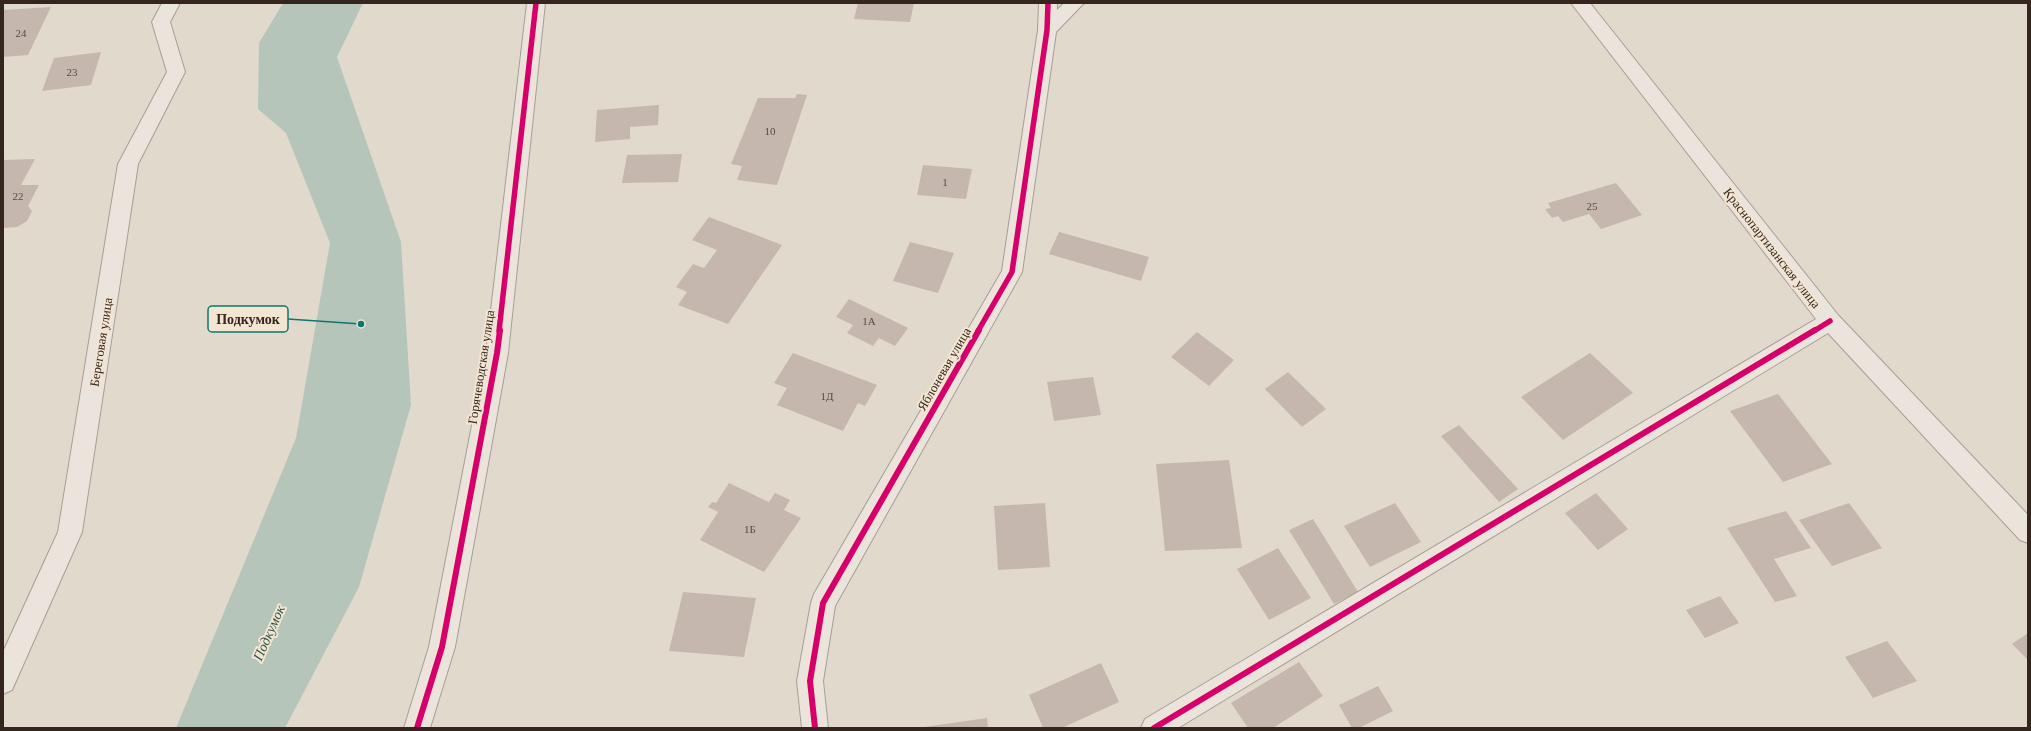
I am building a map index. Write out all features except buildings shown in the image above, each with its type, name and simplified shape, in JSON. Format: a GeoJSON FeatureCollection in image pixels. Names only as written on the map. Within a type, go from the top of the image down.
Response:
{"type":"FeatureCollection","features":[{"type":"Feature","properties":{"kind":"street","name":"Береговая улица"},"geometry":{"type":"LineString","coordinates":[[3,681],[70,532],[128,164],[176,72],[161,22],[171,3]]}},
{"type":"Feature","properties":{"kind":"street","name":"Горячеводская улица"},"geometry":{"type":"LineString","coordinates":[[417,728],[442,647],[497,353],[536,3]]}},
{"type":"Feature","properties":{"kind":"street","name":"Яблоневая улица"},"geometry":{"type":"LineString","coordinates":[[815,728],[810,681],[823,602],[1012,272],[1047,30],[1048,3]]}},
{"type":"Feature","properties":{"kind":"street"},"geometry":{"type":"LineString","coordinates":[[1047,30],[1075,3]]}},
{"type":"Feature","properties":{"kind":"street","name":"Краснопартизанская улица"},"geometry":{"type":"LineString","coordinates":[[1580,3],[1830,321],[2028,532]]}},
{"type":"Feature","properties":{"kind":"street"},"geometry":{"type":"LineString","coordinates":[[1154,728],[1830,321]]}},
{"type":"Feature","properties":{"kind":"water","name":"Подкумок"},"geometry":{"type":"Polygon","coordinates":[[[283,3],[363,3],[337,57],[401,242],[411,405],[359,587],[285,728],[176,728],[296,438],[330,243],[286,133],[258,109],[259,43],[283,3]]]}},
{"type":"Feature","properties":{"kind":"cycle path"},"geometry":{"type":"LineString","coordinates":[[417,728],[442,647],[497,353],[536,3]]}},
{"type":"Feature","properties":{"kind":"cycle path"},"geometry":{"type":"LineString","coordinates":[[815,728],[810,681],[823,603],[1012,272],[1047,30],[1048,3]]}},
{"type":"Feature","properties":{"kind":"cycle path"},"geometry":{"type":"LineString","coordinates":[[1154,728],[1830,321]]}},
{"type":"Feature","properties":{"kind":"place","name":"Подкумок"},"geometry":{"type":"Point","coordinates":[361,324]}}]}
